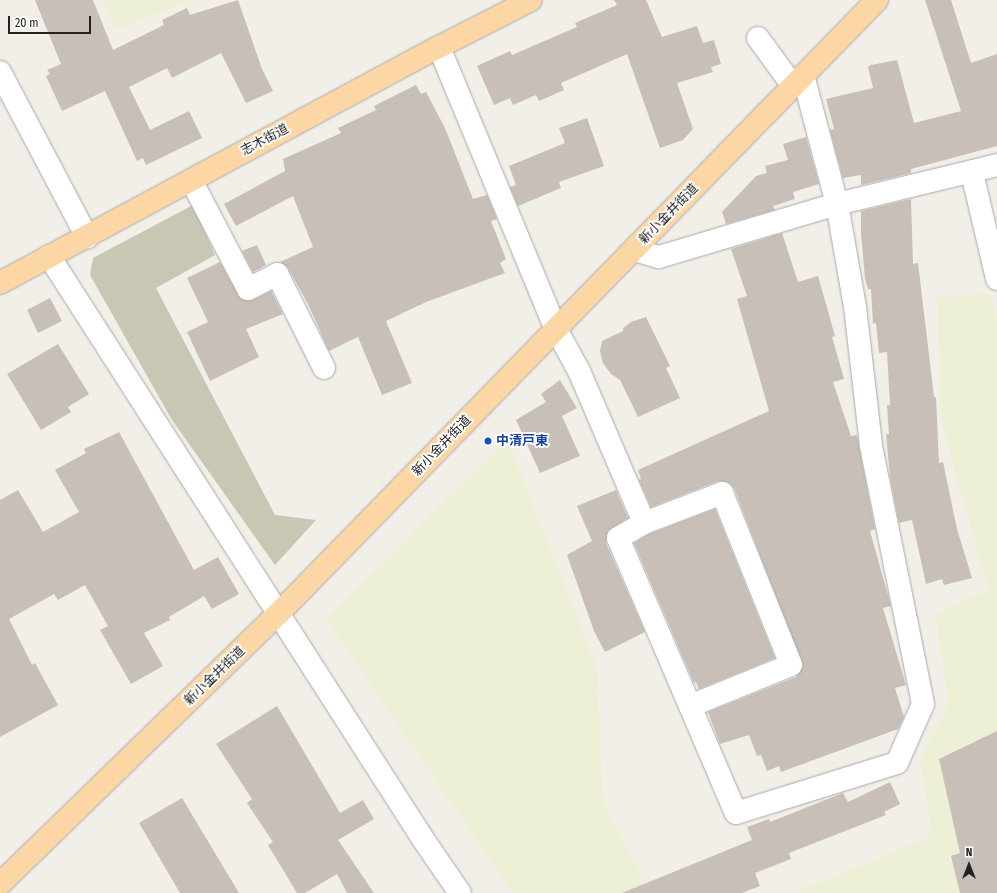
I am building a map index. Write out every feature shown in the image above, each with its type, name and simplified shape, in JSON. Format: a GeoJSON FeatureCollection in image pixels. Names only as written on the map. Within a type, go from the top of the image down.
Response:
{"type":"FeatureCollection","features":[{"type":"Feature","properties":{"kind":"main road","name":"志木街道"},"geometry":{"type":"LineString","coordinates":[[0,283],[438,47],[531,0]]}},
{"type":"Feature","properties":{"kind":"main road","name":"新小金井街道"},"geometry":{"type":"LineString","coordinates":[[0,884],[278,614],[877,0]]}},
{"type":"Feature","properties":{"kind":"street"},"geometry":{"type":"LineString","coordinates":[[690,706],[791,665],[722,492],[644,524],[618,538],[690,706],[736,813],[897,763],[923,704],[871,445],[855,307],[837,204],[798,81],[758,38]]}},
{"type":"Feature","properties":{"kind":"street"},"geometry":{"type":"LineString","coordinates":[[438,47],[556,329],[579,371],[644,524]]}},
{"type":"Feature","properties":{"kind":"street"},"geometry":{"type":"LineString","coordinates":[[0,72],[86,237]]}},
{"type":"Feature","properties":{"kind":"street"},"geometry":{"type":"LineString","coordinates":[[634,250],[659,257],[837,204],[972,173],[997,165]]}},
{"type":"Feature","properties":{"kind":"street"},"geometry":{"type":"LineString","coordinates":[[972,173],[997,279]]}},
{"type":"Feature","properties":{"kind":"street"},"geometry":{"type":"LineString","coordinates":[[191,180],[248,289],[277,274],[324,368]]}},
{"type":"Feature","properties":{"kind":"street"},"geometry":{"type":"LineString","coordinates":[[49,256],[278,614],[460,893]]}},
{"type":"Feature","properties":{"kind":"shaded area"},"geometry":{"type":"Polygon","coordinates":[[[103,0],[192,0],[116,29],[103,0]]]}},
{"type":"Feature","properties":{"kind":"shaded area"},"geometry":{"type":"Polygon","coordinates":[[[193,205],[215,255],[156,288],[275,515],[316,520],[275,565],[172,420],[90,275],[93,258],[193,205]]]}},
{"type":"Feature","properties":{"kind":"shaded area"},"geometry":{"type":"Polygon","coordinates":[[[989,293],[997,321],[997,893],[793,893],[932,836],[920,760],[949,703],[935,614],[988,590],[941,420],[937,298],[989,293]]]}},
{"type":"Feature","properties":{"kind":"shaded area"},"geometry":{"type":"Polygon","coordinates":[[[508,440],[597,668],[603,800],[650,893],[512,893],[326,619],[508,440]]]}},
{"type":"Feature","properties":{"kind":"building"},"geometry":{"type":"Polygon","coordinates":[[[35,0],[93,0],[113,50],[164,25],[162,20],[187,8],[190,15],[238,0],[262,69],[273,91],[246,103],[221,53],[172,78],[167,68],[129,87],[150,130],[189,111],[202,138],[146,165],[143,158],[137,161],[105,91],[62,111],[46,76],[50,74],[47,70],[61,64],[35,0]]]}},
{"type":"Feature","properties":{"kind":"building"},"geometry":{"type":"Polygon","coordinates":[[[614,0],[646,0],[662,37],[697,26],[703,43],[714,40],[721,64],[711,67],[713,72],[677,83],[693,129],[683,140],[660,148],[627,54],[561,83],[564,90],[539,101],[536,95],[513,105],[510,98],[494,105],[477,66],[510,51],[512,55],[577,27],[575,23],[617,5],[614,0]]]}},
{"type":"Feature","properties":{"kind":"building"},"geometry":{"type":"Polygon","coordinates":[[[925,0],[951,0],[971,63],[997,54],[997,146],[911,169],[911,173],[861,185],[861,175],[843,178],[830,130],[834,129],[826,99],[873,88],[868,67],[871,65],[897,60],[914,123],[961,111],[925,0]]]}},
{"type":"Feature","properties":{"kind":"building"},"geometry":{"type":"Polygon","coordinates":[[[416,85],[421,94],[426,92],[445,128],[473,199],[487,195],[497,219],[491,221],[506,259],[500,263],[505,273],[426,302],[386,321],[412,383],[382,395],[358,337],[329,351],[308,304],[288,268],[280,262],[313,247],[293,196],[236,226],[224,204],[285,171],[283,159],[341,133],[338,128],[376,110],[374,106],[416,85]]]}},
{"type":"Feature","properties":{"kind":"building"},"geometry":{"type":"Polygon","coordinates":[[[587,118],[604,166],[559,182],[561,188],[518,206],[510,187],[516,185],[509,166],[565,143],[559,128],[587,118]]]}},
{"type":"Feature","properties":{"kind":"building"},"geometry":{"type":"Polygon","coordinates":[[[806,137],[819,184],[793,192],[795,199],[773,206],[775,210],[726,224],[722,212],[756,176],[767,173],[765,166],[788,160],[783,144],[806,137]]]}},
{"type":"Feature","properties":{"kind":"building"},"geometry":{"type":"Polygon","coordinates":[[[911,199],[913,264],[918,263],[934,397],[936,397],[939,463],[943,462],[957,529],[972,578],[944,585],[942,579],[926,584],[912,520],[899,523],[890,477],[886,434],[889,434],[887,405],[890,405],[887,352],[879,353],[876,323],[873,324],[871,289],[868,289],[865,278],[861,233],[861,211],[911,199]]]}},
{"type":"Feature","properties":{"kind":"building"},"geometry":{"type":"Polygon","coordinates":[[[782,233],[798,282],[818,276],[835,336],[832,337],[844,379],[833,382],[851,436],[857,435],[875,529],[870,531],[891,606],[883,608],[906,685],[895,688],[904,717],[898,729],[781,772],[779,766],[767,771],[761,755],[757,756],[749,735],[720,744],[708,712],[796,677],[803,666],[734,488],[729,483],[718,481],[651,507],[639,480],[641,479],[638,470],[769,411],[737,299],[747,296],[731,249],[782,233]]]}},
{"type":"Feature","properties":{"kind":"building"},"geometry":{"type":"Polygon","coordinates":[[[257,245],[266,265],[253,272],[242,251],[257,245]]]}},
{"type":"Feature","properties":{"kind":"building"},"geometry":{"type":"Polygon","coordinates":[[[220,262],[241,299],[253,300],[271,291],[283,314],[246,329],[259,357],[210,381],[187,332],[208,322],[187,278],[220,262]]]}},
{"type":"Feature","properties":{"kind":"building"},"geometry":{"type":"Polygon","coordinates":[[[50,298],[62,321],[38,333],[27,310],[50,298]]]}},
{"type":"Feature","properties":{"kind":"building"},"geometry":{"type":"Polygon","coordinates":[[[646,317],[670,366],[666,368],[680,398],[638,417],[620,380],[611,374],[603,363],[600,351],[602,341],[623,331],[623,328],[631,322],[646,317]]]}},
{"type":"Feature","properties":{"kind":"building"},"geometry":{"type":"Polygon","coordinates":[[[58,344],[89,394],[68,407],[71,412],[41,430],[7,374],[58,344]]]}},
{"type":"Feature","properties":{"kind":"building"},"geometry":{"type":"Polygon","coordinates":[[[560,380],[577,408],[562,416],[580,456],[540,473],[516,420],[546,402],[541,394],[560,380]]]}},
{"type":"Feature","properties":{"kind":"building"},"geometry":{"type":"Polygon","coordinates":[[[119,432],[194,570],[218,557],[239,594],[212,609],[204,596],[169,617],[170,620],[144,633],[163,666],[131,684],[100,630],[108,626],[85,585],[58,600],[54,594],[9,619],[32,665],[35,663],[58,705],[0,737],[0,500],[18,490],[43,532],[79,512],[55,470],[86,453],[84,449],[119,432]]]}},
{"type":"Feature","properties":{"kind":"building"},"geometry":{"type":"Polygon","coordinates":[[[616,490],[628,518],[608,531],[606,543],[645,632],[605,652],[594,631],[567,555],[592,541],[577,506],[616,490]]]}},
{"type":"Feature","properties":{"kind":"building"},"geometry":{"type":"Polygon","coordinates":[[[715,509],[775,658],[699,689],[696,682],[694,683],[634,543],[649,534],[715,509]]]}},
{"type":"Feature","properties":{"kind":"building"},"geometry":{"type":"Polygon","coordinates":[[[277,706],[340,813],[363,800],[374,819],[338,840],[374,893],[347,893],[337,874],[305,893],[297,893],[268,845],[273,842],[247,803],[252,799],[216,744],[277,706]]]}},
{"type":"Feature","properties":{"kind":"building"},"geometry":{"type":"Polygon","coordinates":[[[997,731],[997,893],[960,893],[951,856],[960,853],[939,759],[997,731]]]}},
{"type":"Feature","properties":{"kind":"building"},"geometry":{"type":"Polygon","coordinates":[[[890,782],[900,804],[884,812],[886,815],[789,853],[791,859],[755,873],[760,886],[742,893],[622,893],[752,840],[747,827],[769,819],[770,822],[843,793],[848,802],[890,782]]]}},
{"type":"Feature","properties":{"kind":"building"},"geometry":{"type":"Polygon","coordinates":[[[182,798],[239,893],[180,893],[139,823],[182,798]]]}},
{"type":"Feature","properties":{"kind":"place","name":"中清戸東"},"geometry":{"type":"Point","coordinates":[488,441]}}]}
